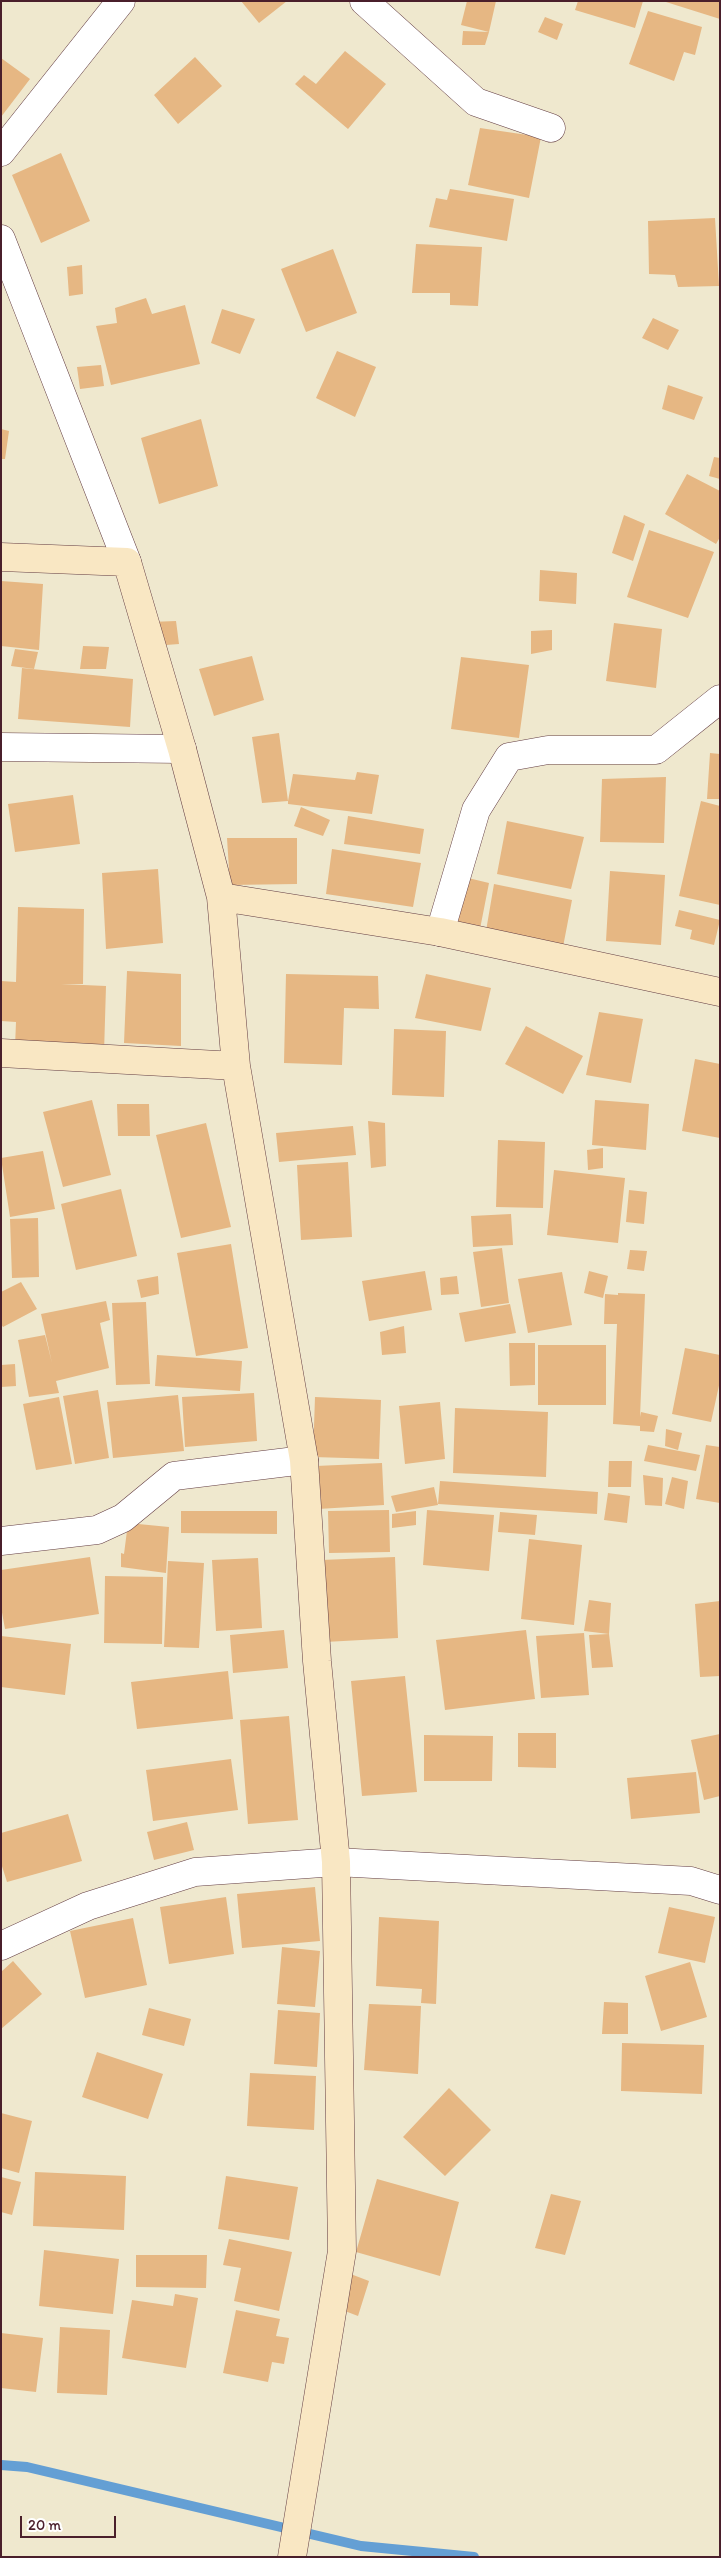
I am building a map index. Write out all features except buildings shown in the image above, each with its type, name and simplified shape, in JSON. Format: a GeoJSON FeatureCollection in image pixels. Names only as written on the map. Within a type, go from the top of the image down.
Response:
{"type":"FeatureCollection","features":[{"type":"Feature","properties":{"kind":"street"},"geometry":{"type":"LineString","coordinates":[[1,152],[121,1]]}},
{"type":"Feature","properties":{"kind":"street"},"geometry":{"type":"LineString","coordinates":[[364,1],[476,102],[551,128]]}},
{"type":"Feature","properties":{"kind":"street"},"geometry":{"type":"LineString","coordinates":[[1,239],[127,562],[182,749],[221,896],[236,1066],[304,1460],[317,1661],[336,1862],[342,2251],[293,2553]]}},
{"type":"Feature","properties":{"kind":"street"},"geometry":{"type":"LineString","coordinates":[[1,557],[127,562]]}},
{"type":"Feature","properties":{"kind":"street"},"geometry":{"type":"LineString","coordinates":[[440,932],[476,810],[509,757],[548,750],[656,750],[720,699]]}},
{"type":"Feature","properties":{"kind":"street"},"geometry":{"type":"LineString","coordinates":[[1,747],[182,749]]}},
{"type":"Feature","properties":{"kind":"street"},"geometry":{"type":"LineString","coordinates":[[221,896],[440,932],[720,992]]}},
{"type":"Feature","properties":{"kind":"street"},"geometry":{"type":"LineString","coordinates":[[1,1053],[236,1066]]}},
{"type":"Feature","properties":{"kind":"street"},"geometry":{"type":"LineString","coordinates":[[1,1542],[97,1530],[123,1518],[174,1476],[304,1460]]}},
{"type":"Feature","properties":{"kind":"street"},"geometry":{"type":"LineString","coordinates":[[1,1946],[88,1906],[195,1872],[336,1862],[690,1881],[720,1890]]}},
{"type":"Feature","properties":{"kind":"waterway"},"geometry":{"type":"LineString","coordinates":[[1,2465],[27,2467],[361,2546],[474,2557]]}}]}
